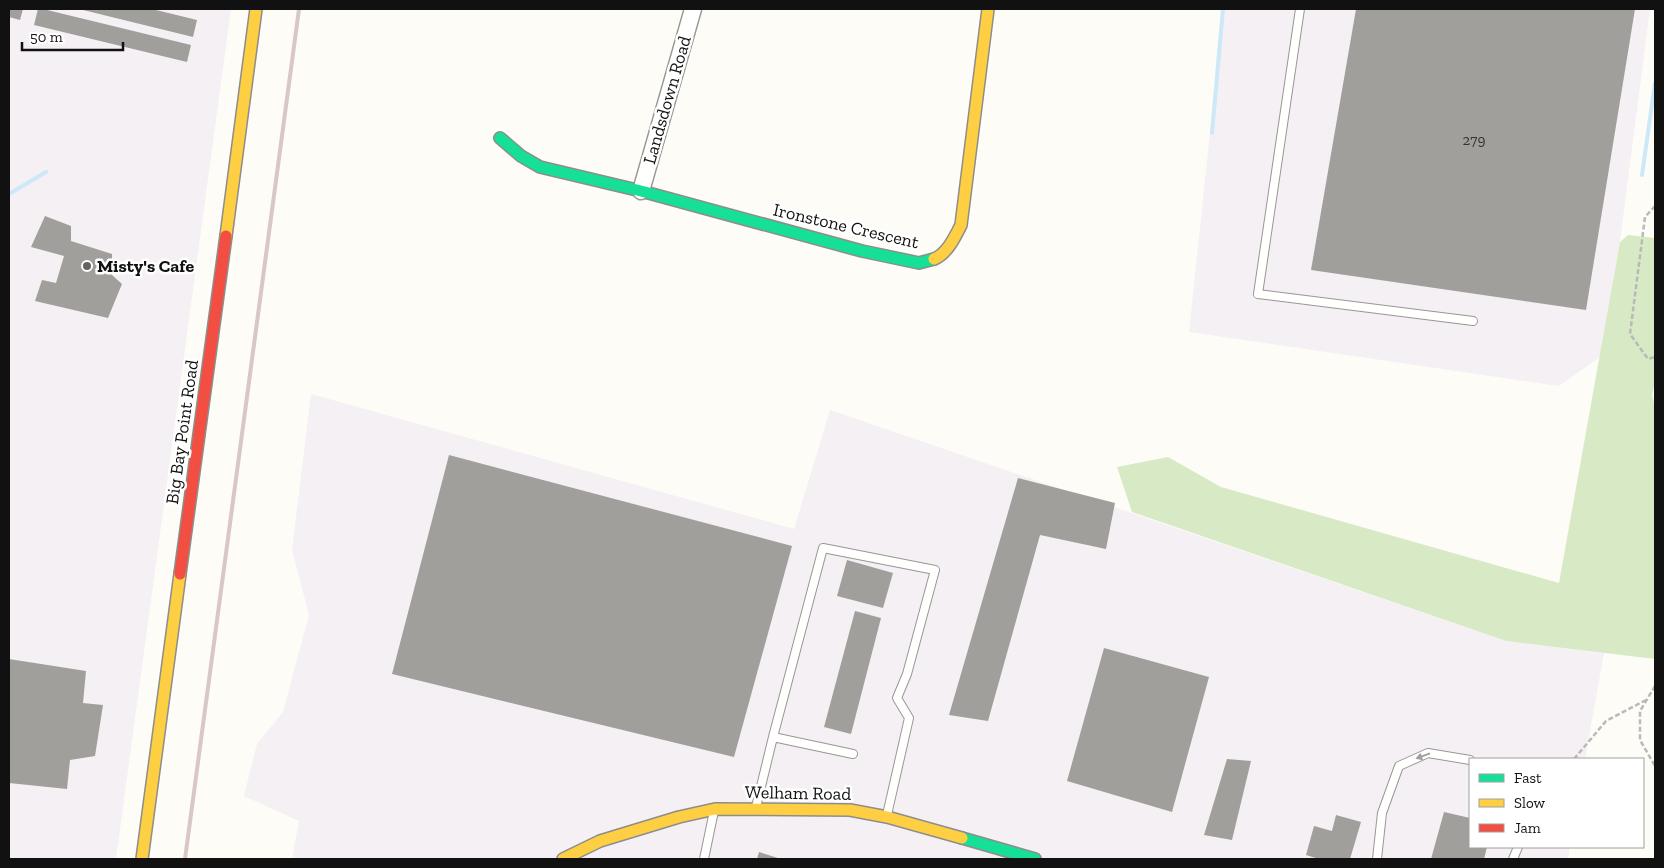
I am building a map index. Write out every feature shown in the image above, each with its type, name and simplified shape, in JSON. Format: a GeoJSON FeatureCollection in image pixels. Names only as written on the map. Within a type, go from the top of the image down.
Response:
{"type":"FeatureCollection","features":[{"type":"Feature","properties":{"kind":"street","name":"Big Bay Point Road"},"geometry":{"type":"LineString","coordinates":[[142,859],[256,9]]}},
{"type":"Feature","properties":{"kind":"street","name":"Landsdown Road"},"geometry":{"type":"LineString","coordinates":[[641,191],[693,9]]}},
{"type":"Feature","properties":{"kind":"street","name":"Ironstone Crescent"},"geometry":{"type":"LineString","coordinates":[[500,138],[521,156],[540,166],[641,191],[862,251],[918,263],[939,257],[953,241],[961,224],[988,9]]}},
{"type":"Feature","properties":{"kind":"street","name":"Welham Road"},"geometry":{"type":"LineString","coordinates":[[563,859],[600,841],[679,817],[714,809],[756,809],[850,810],[887,817],[1034,859]]}},
{"type":"Feature","properties":{"kind":"lane"},"geometry":{"type":"LineString","coordinates":[[1300,9],[1258,294],[1474,322]]}},
{"type":"Feature","properties":{"kind":"lane"},"geometry":{"type":"LineString","coordinates":[[756,809],[773,736],[823,548],[935,570],[906,674],[897,698],[908,718],[887,817]]}},
{"type":"Feature","properties":{"kind":"lane"},"geometry":{"type":"LineString","coordinates":[[773,736],[853,754]]}},
{"type":"Feature","properties":{"kind":"lane"},"geometry":{"type":"LineString","coordinates":[[1377,859],[1382,813],[1399,766],[1428,753],[1469,760]]}},
{"type":"Feature","properties":{"kind":"lane"},"geometry":{"type":"LineString","coordinates":[[703,858],[714,809]]}},
{"type":"Feature","properties":{"kind":"path"},"geometry":{"type":"LineString","coordinates":[[1655,206],[1645,217],[1630,334],[1648,359],[1655,357]]}},
{"type":"Feature","properties":{"kind":"path"},"geometry":{"type":"LineString","coordinates":[[1655,686],[1640,711],[1640,740],[1655,766]]}},
{"type":"Feature","properties":{"kind":"path"},"geometry":{"type":"LineString","coordinates":[[1649,696],[1655,694]]}},
{"type":"Feature","properties":{"kind":"path"},"geometry":{"type":"LineString","coordinates":[[1575,758],[1606,721],[1646,700]]}},
{"type":"Feature","properties":{"kind":"shaded area"},"geometry":{"type":"Polygon","coordinates":[[[9,9],[231,9],[116,859],[9,859],[9,9]]]}},
{"type":"Feature","properties":{"kind":"shaded area"},"geometry":{"type":"Polygon","coordinates":[[[1223,9],[1650,9],[1620,241],[1600,357],[1559,386],[1189,332],[1223,9]]]}},
{"type":"Feature","properties":{"kind":"shaded area"},"geometry":{"type":"Polygon","coordinates":[[[311,394],[794,529],[830,410],[1506,641],[1604,653],[1585,758],[1469,758],[1469,848],[1570,848],[1568,859],[292,859],[299,821],[244,796],[257,744],[283,712],[309,615],[292,550],[311,394]]]}},
{"type":"Feature","properties":{"kind":"green space"},"geometry":{"type":"Polygon","coordinates":[[[1628,235],[1655,238],[1655,382],[1652,395],[1655,407],[1655,659],[1506,641],[1132,512],[1117,467],[1168,457],[1221,487],[1559,583],[1620,242],[1628,235]]]}},
{"type":"Feature","properties":{"kind":"building"},"geometry":{"type":"Polygon","coordinates":[[[9,9],[23,9],[20,20],[9,17],[9,9]]]}},
{"type":"Feature","properties":{"kind":"building"},"geometry":{"type":"Polygon","coordinates":[[[38,9],[191,45],[187,62],[34,25],[38,9]]]}},
{"type":"Feature","properties":{"kind":"building"},"geometry":{"type":"Polygon","coordinates":[[[79,9],[152,9],[197,20],[193,37],[79,9]]]}},
{"type":"Feature","properties":{"kind":"building"},"geometry":{"type":"Polygon","coordinates":[[[1356,9],[1635,9],[1586,310],[1311,270],[1356,9]]]}},
{"type":"Feature","properties":{"kind":"building","name":"Misty's Cafe"},"geometry":{"type":"Polygon","coordinates":[[[45,216],[71,226],[71,241],[112,254],[112,275],[122,284],[108,318],[35,301],[42,280],[56,283],[64,256],[31,247],[45,216]]]}},
{"type":"Feature","properties":{"kind":"building"},"geometry":{"type":"Polygon","coordinates":[[[449,455],[792,546],[734,757],[392,674],[449,455]]]}},
{"type":"Feature","properties":{"kind":"building"},"geometry":{"type":"Polygon","coordinates":[[[1018,478],[1115,503],[1106,549],[1040,535],[988,721],[949,715],[1018,478]]]}},
{"type":"Feature","properties":{"kind":"building"},"geometry":{"type":"Polygon","coordinates":[[[847,560],[893,573],[883,608],[837,596],[847,560]]]}},
{"type":"Feature","properties":{"kind":"building"},"geometry":{"type":"Polygon","coordinates":[[[855,611],[881,618],[851,734],[824,727],[855,611]]]}},
{"type":"Feature","properties":{"kind":"building"},"geometry":{"type":"Polygon","coordinates":[[[1104,648],[1209,677],[1172,812],[1067,781],[1104,648]]]}},
{"type":"Feature","properties":{"kind":"building"},"geometry":{"type":"Polygon","coordinates":[[[9,659],[86,671],[83,703],[103,705],[95,756],[70,760],[67,789],[9,783],[9,659]]]}},
{"type":"Feature","properties":{"kind":"building"},"geometry":{"type":"Polygon","coordinates":[[[1227,759],[1251,761],[1232,840],[1204,835],[1227,759]]]}},
{"type":"Feature","properties":{"kind":"building"},"geometry":{"type":"Polygon","coordinates":[[[1444,812],[1469,818],[1469,848],[1487,848],[1484,859],[1431,859],[1444,812]]]}},
{"type":"Feature","properties":{"kind":"building"},"geometry":{"type":"Polygon","coordinates":[[[1336,815],[1361,822],[1350,859],[1319,859],[1306,855],[1314,826],[1332,831],[1336,815]]]}},
{"type":"Feature","properties":{"kind":"building"},"geometry":{"type":"Polygon","coordinates":[[[759,852],[781,859],[757,859],[759,852]]]}},
{"type":"Feature","properties":{"kind":"waterway"},"geometry":{"type":"LineString","coordinates":[[1212,133],[1223,9]]}},
{"type":"Feature","properties":{"kind":"waterway"},"geometry":{"type":"LineString","coordinates":[[1642,175],[1655,83]]}},
{"type":"Feature","properties":{"kind":"waterway"},"geometry":{"type":"LineString","coordinates":[[9,194],[46,172]]}},
{"type":"Feature","properties":{"kind":"railway"},"geometry":{"type":"LineString","coordinates":[[185,859],[299,9]]}},
{"type":"Feature","properties":{"kind":"traffic: fast"},"geometry":{"type":"LineString","coordinates":[[500,138],[521,156],[540,167],[641,191],[862,251],[919,263],[934,259]]}},
{"type":"Feature","properties":{"kind":"traffic: fast"},"geometry":{"type":"LineString","coordinates":[[962,838],[1035,859]]}},
{"type":"Feature","properties":{"kind":"traffic: slow"},"geometry":{"type":"LineString","coordinates":[[226,236],[256,9]]}},
{"type":"Feature","properties":{"kind":"traffic: slow"},"geometry":{"type":"LineString","coordinates":[[934,259],[947,249],[961,225],[988,9]]}},
{"type":"Feature","properties":{"kind":"traffic: slow"},"geometry":{"type":"LineString","coordinates":[[142,859],[180,574]]}},
{"type":"Feature","properties":{"kind":"traffic: slow"},"geometry":{"type":"LineString","coordinates":[[563,859],[600,841],[679,817],[715,809],[850,810],[887,817],[962,838]]}},
{"type":"Feature","properties":{"kind":"traffic: jam"},"geometry":{"type":"LineString","coordinates":[[180,574],[226,236]]}},
{"type":"Feature","properties":{"kind":"place","name":"Misty's Cafe"},"geometry":{"type":"Point","coordinates":[87,266]}}]}
